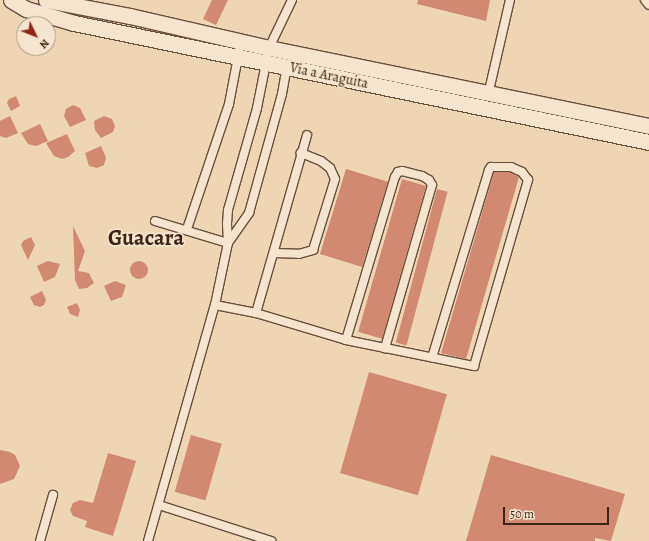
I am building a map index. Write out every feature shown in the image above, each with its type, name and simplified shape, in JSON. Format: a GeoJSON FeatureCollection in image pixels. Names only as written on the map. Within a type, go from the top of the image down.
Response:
{"type":"FeatureCollection","features":[{"type":"Feature","properties":{"kind":"street","name":"Via a Araguita"},"geometry":{"type":"LineString","coordinates":[[13,0],[26,9],[74,23],[239,57],[289,52],[649,142]]}},
{"type":"Feature","properties":{"kind":"street","name":"Via a Araguita"},"geometry":{"type":"LineString","coordinates":[[46,0],[130,16],[241,41],[287,67],[487,101],[649,126]]}},
{"type":"Feature","properties":{"kind":"lane"},"geometry":{"type":"LineString","coordinates":[[148,541],[215,306],[228,243],[228,210],[257,108],[268,55],[292,0]]}},
{"type":"Feature","properties":{"kind":"lane"},"geometry":{"type":"LineString","coordinates":[[487,101],[510,0]]}},
{"type":"Feature","properties":{"kind":"lane"},"geometry":{"type":"LineString","coordinates":[[645,0],[649,5]]}},
{"type":"Feature","properties":{"kind":"lane"},"geometry":{"type":"LineString","coordinates":[[186,229],[229,104],[241,41]]}},
{"type":"Feature","properties":{"kind":"lane"},"geometry":{"type":"LineString","coordinates":[[228,243],[249,213],[279,108],[289,52]]}},
{"type":"Feature","properties":{"kind":"lane"},"geometry":{"type":"LineString","coordinates":[[256,313],[307,135]]}},
{"type":"Feature","properties":{"kind":"lane"},"geometry":{"type":"LineString","coordinates":[[274,253],[299,254],[313,250],[334,179],[330,168],[321,161],[301,153]]}},
{"type":"Feature","properties":{"kind":"lane"},"geometry":{"type":"LineString","coordinates":[[215,306],[256,313],[346,340],[432,358],[474,366],[528,180],[522,172],[511,167],[491,167],[489,170],[432,358]]}},
{"type":"Feature","properties":{"kind":"lane"},"geometry":{"type":"LineString","coordinates":[[346,340],[395,177],[398,172],[402,171],[422,176],[429,180],[432,185],[385,348]]}},
{"type":"Feature","properties":{"kind":"lane"},"geometry":{"type":"LineString","coordinates":[[156,221],[228,243]]}},
{"type":"Feature","properties":{"kind":"lane"},"geometry":{"type":"LineString","coordinates":[[40,541],[53,495]]}},
{"type":"Feature","properties":{"kind":"lane"},"geometry":{"type":"LineString","coordinates":[[159,505],[271,541]]}},
{"type":"Feature","properties":{"kind":"building"},"geometry":{"type":"Polygon","coordinates":[[[212,0],[228,0],[216,25],[203,19],[212,0]]]}},
{"type":"Feature","properties":{"kind":"building"},"geometry":{"type":"Polygon","coordinates":[[[418,0],[490,0],[486,21],[417,4],[418,0]]]}},
{"type":"Feature","properties":{"kind":"building"},"geometry":{"type":"Polygon","coordinates":[[[16,96],[20,106],[11,111],[7,103],[9,99],[16,96]]]}},
{"type":"Feature","properties":{"kind":"building"},"geometry":{"type":"Polygon","coordinates":[[[73,105],[80,108],[86,120],[70,127],[64,116],[66,109],[73,105]]]}},
{"type":"Feature","properties":{"kind":"building"},"geometry":{"type":"Polygon","coordinates":[[[10,116],[18,133],[6,138],[0,136],[0,121],[10,116]]]}},
{"type":"Feature","properties":{"kind":"building"},"geometry":{"type":"Polygon","coordinates":[[[104,116],[112,119],[115,126],[113,132],[101,138],[95,130],[94,121],[104,116]]]}},
{"type":"Feature","properties":{"kind":"building"},"geometry":{"type":"Polygon","coordinates":[[[40,124],[48,141],[36,146],[28,144],[21,133],[40,124]]]}},
{"type":"Feature","properties":{"kind":"building"},"geometry":{"type":"Polygon","coordinates":[[[67,134],[75,151],[68,157],[62,159],[54,156],[46,143],[67,134]]]}},
{"type":"Feature","properties":{"kind":"building"},"geometry":{"type":"Polygon","coordinates":[[[101,146],[106,158],[104,165],[97,168],[89,166],[85,153],[101,146]]]}},
{"type":"Feature","properties":{"kind":"building"},"geometry":{"type":"Polygon","coordinates":[[[346,169],[388,182],[362,267],[320,254],[346,169]]]}},
{"type":"Feature","properties":{"kind":"building"},"geometry":{"type":"Polygon","coordinates":[[[494,172],[509,172],[519,177],[466,359],[441,353],[494,172]]]}},
{"type":"Feature","properties":{"kind":"building"},"geometry":{"type":"Polygon","coordinates":[[[402,179],[426,186],[382,339],[358,332],[402,179]]]}},
{"type":"Feature","properties":{"kind":"building"},"geometry":{"type":"Polygon","coordinates":[[[437,189],[448,192],[406,345],[396,343],[437,189]]]}},
{"type":"Feature","properties":{"kind":"building"},"geometry":{"type":"Polygon","coordinates":[[[73,226],[85,251],[78,271],[89,273],[94,283],[87,288],[79,289],[75,280],[73,226]]]}},
{"type":"Feature","properties":{"kind":"building"},"geometry":{"type":"Polygon","coordinates":[[[31,237],[35,245],[28,260],[21,245],[23,241],[31,237]]]}},
{"type":"Feature","properties":{"kind":"building"},"geometry":{"type":"Polygon","coordinates":[[[48,261],[60,264],[55,277],[44,282],[37,266],[48,261]]]}},
{"type":"Feature","properties":{"kind":"building"},"geometry":{"type":"Polygon","coordinates":[[[135,261],[143,261],[148,266],[146,277],[143,279],[135,279],[130,274],[130,266],[135,261]]]}},
{"type":"Feature","properties":{"kind":"building"},"geometry":{"type":"Polygon","coordinates":[[[115,281],[126,285],[122,297],[111,301],[104,286],[115,281]]]}},
{"type":"Feature","properties":{"kind":"building"},"geometry":{"type":"Polygon","coordinates":[[[42,291],[46,300],[44,305],[40,307],[34,305],[30,297],[42,291]]]}},
{"type":"Feature","properties":{"kind":"building"},"geometry":{"type":"Polygon","coordinates":[[[77,303],[80,310],[78,317],[70,314],[67,307],[77,303]]]}},
{"type":"Feature","properties":{"kind":"building"},"geometry":{"type":"Polygon","coordinates":[[[369,372],[447,394],[418,495],[340,473],[369,372]]]}},
{"type":"Feature","properties":{"kind":"building"},"geometry":{"type":"Polygon","coordinates":[[[191,435],[222,444],[205,501],[175,492],[191,435]]]}},
{"type":"Feature","properties":{"kind":"building"},"geometry":{"type":"Polygon","coordinates":[[[0,450],[10,452],[15,455],[20,466],[14,479],[0,484],[0,450]]]}},
{"type":"Feature","properties":{"kind":"building"},"geometry":{"type":"Polygon","coordinates":[[[108,453],[136,461],[113,536],[85,527],[87,521],[73,516],[70,510],[73,503],[80,500],[93,503],[108,453]]]}},
{"type":"Feature","properties":{"kind":"building"},"geometry":{"type":"Polygon","coordinates":[[[491,455],[625,494],[611,541],[595,538],[595,541],[466,541],[491,455]]]}},
{"type":"Feature","properties":{"kind":"district","name":"Guacara"},"geometry":{"type":"Point","coordinates":[146,239]}}]}
